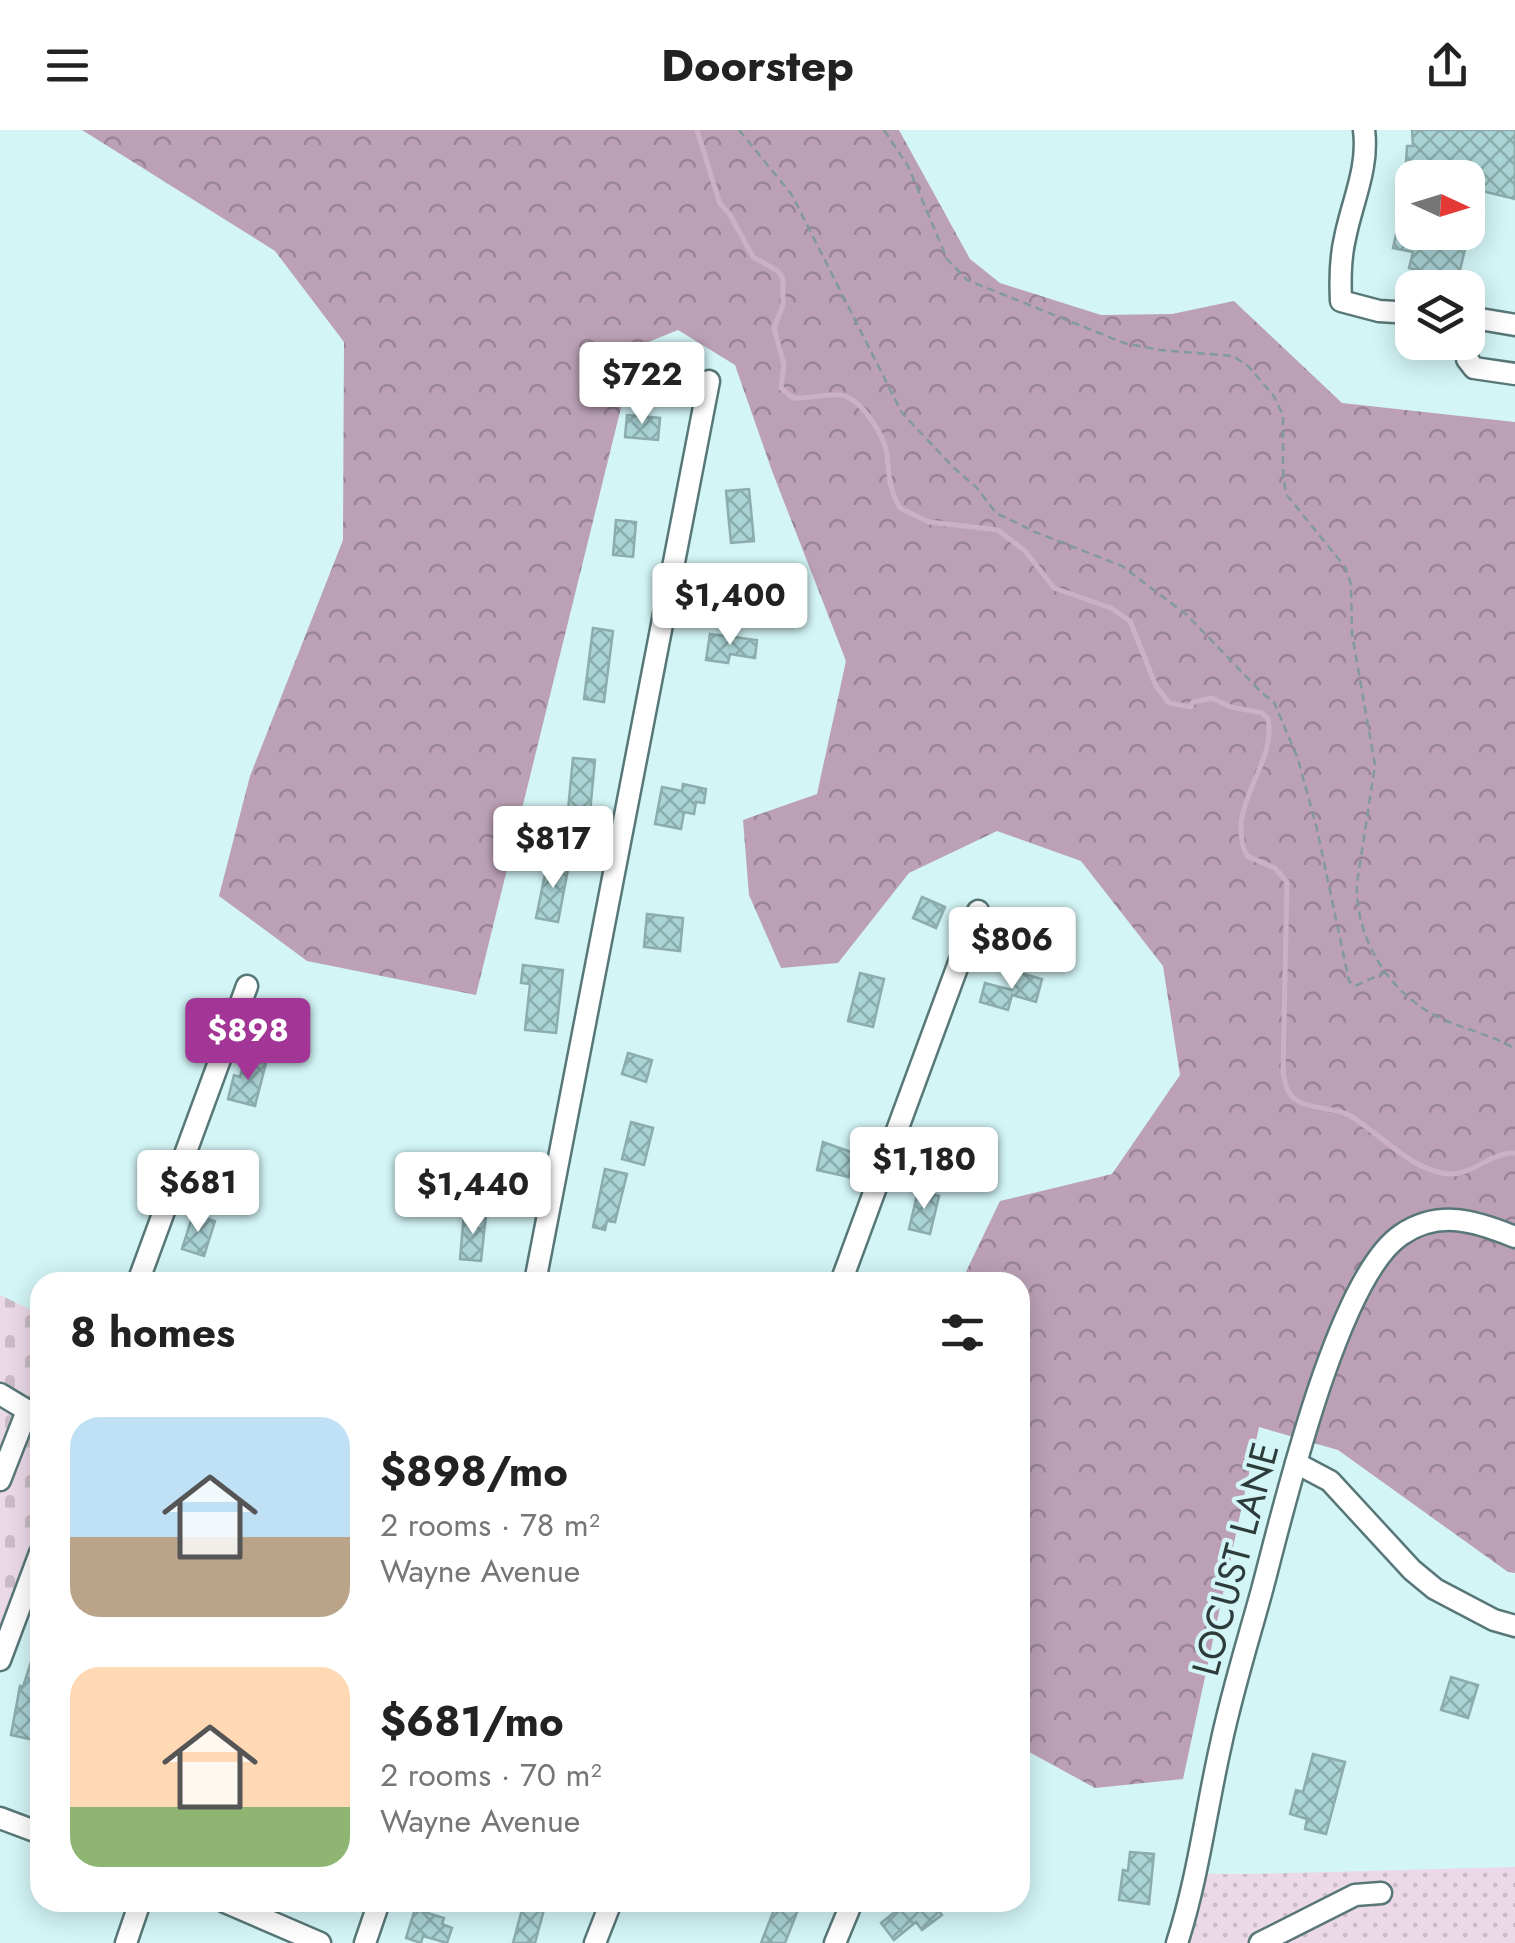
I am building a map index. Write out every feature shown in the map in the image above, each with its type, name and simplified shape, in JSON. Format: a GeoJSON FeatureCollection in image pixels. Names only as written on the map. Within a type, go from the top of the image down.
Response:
{"type":"FeatureCollection","features":[{"type":"Feature","properties":{"kind":"street"},"geometry":{"type":"LineString","coordinates":[[1364,130],[1366,146],[1359,187],[1345,237],[1341,301],[1395,312]]}},
{"type":"Feature","properties":{"kind":"street"},"geometry":{"type":"LineString","coordinates":[[1485,324],[1515,325]]}},
{"type":"Feature","properties":{"kind":"street"},"geometry":{"type":"LineString","coordinates":[[1468,360],[1474,368],[1515,374]]}},
{"type":"Feature","properties":{"kind":"street"},"geometry":{"type":"LineString","coordinates":[[536,1272],[709,382]]}},
{"type":"Feature","properties":{"kind":"street"},"geometry":{"type":"LineString","coordinates":[[845,1272],[978,911]]}},
{"type":"Feature","properties":{"kind":"street"},"geometry":{"type":"LineString","coordinates":[[142,1272],[247,986]]}},
{"type":"Feature","properties":{"kind":"street","name":"LOCUST LANE"},"geometry":{"type":"LineString","coordinates":[[1177,1943],[1188,1910],[1221,1742],[1296,1463],[1328,1364],[1361,1283],[1379,1254],[1420,1224],[1449,1218],[1478,1222],[1515,1237]]}},
{"type":"Feature","properties":{"kind":"street"},"geometry":{"type":"LineString","coordinates":[[0,1394],[30,1413]]}},
{"type":"Feature","properties":{"kind":"street"},"geometry":{"type":"LineString","coordinates":[[0,1480],[30,1423]]}},
{"type":"Feature","properties":{"kind":"street"},"geometry":{"type":"LineString","coordinates":[[1296,1463],[1330,1481],[1412,1570],[1435,1589],[1494,1620],[1515,1626]]}},
{"type":"Feature","properties":{"kind":"street"},"geometry":{"type":"LineString","coordinates":[[0,1660],[30,1580]]}},
{"type":"Feature","properties":{"kind":"street"},"geometry":{"type":"LineString","coordinates":[[0,1818],[30,1829]]}},
{"type":"Feature","properties":{"kind":"street"},"geometry":{"type":"LineString","coordinates":[[1260,1943],[1355,1896],[1381,1893]]}},
{"type":"Feature","properties":{"kind":"street"},"geometry":{"type":"LineString","coordinates":[[126,1943],[137,1912]]}},
{"type":"Feature","properties":{"kind":"street"},"geometry":{"type":"LineString","coordinates":[[263,1912],[320,1943]]}},
{"type":"Feature","properties":{"kind":"street"},"geometry":{"type":"LineString","coordinates":[[365,1943],[376,1912]]}},
{"type":"Feature","properties":{"kind":"street"},"geometry":{"type":"LineString","coordinates":[[595,1943],[607,1912]]}},
{"type":"Feature","properties":{"kind":"street"},"geometry":{"type":"LineString","coordinates":[[835,1943],[848,1912]]}},
{"type":"Feature","properties":{"kind":"path"},"geometry":{"type":"LineString","coordinates":[[739,130],[792,195],[902,412],[976,487],[996,513],[1122,566],[1187,615],[1274,702],[1298,759],[1350,981],[1355,986],[1386,972]]}},
{"type":"Feature","properties":{"kind":"path"},"geometry":{"type":"LineString","coordinates":[[884,130],[908,166],[948,259],[967,280],[1124,343],[1233,356],[1248,366],[1273,395],[1284,421],[1286,494],[1345,567],[1351,584],[1352,634],[1369,717],[1375,778],[1356,898],[1363,932],[1386,972],[1406,995],[1426,1010],[1515,1049]]}},
{"type":"Feature","properties":{"kind":"green space"},"geometry":{"type":"Polygon","coordinates":[[[82,130],[899,130],[970,259],[1000,283],[1101,315],[1172,314],[1234,301],[1342,403],[1515,422],[1515,1573],[1508,1572],[1338,1450],[1259,1427],[1183,1779],[1095,1788],[1030,1752],[1030,1272],[966,1272],[1000,1201],[1112,1174],[1180,1075],[1163,966],[1081,861],[997,831],[909,873],[838,963],[781,968],[749,895],[743,820],[817,794],[846,661],[735,365],[678,330],[636,347],[476,995],[307,961],[219,896],[250,776],[343,540],[344,342],[275,251],[82,130]]]}},
{"type":"Feature","properties":{"kind":"green space"},"geometry":{"type":"Polygon","coordinates":[[[0,1295],[30,1309],[30,1550],[0,1630],[0,1295]]]}},
{"type":"Feature","properties":{"kind":"green space"},"geometry":{"type":"Polygon","coordinates":[[[1515,1867],[1515,1943],[1189,1943],[1206,1874],[1515,1867]]]}},
{"type":"Feature","properties":{"kind":"building"},"geometry":{"type":"Polygon","coordinates":[[[1412,130],[1515,130],[1515,199],[1485,192],[1485,160],[1406,160],[1407,146],[1413,146],[1412,130]]]}},
{"type":"Feature","properties":{"kind":"building"},"geometry":{"type":"Polygon","coordinates":[[[1403,250],[1465,250],[1460,270],[1409,268],[1413,252],[1403,250]]]}},
{"type":"Feature","properties":{"kind":"building"},"geometry":{"type":"Polygon","coordinates":[[[627,415],[660,418],[658,440],[625,437],[627,415]]]}},
{"type":"Feature","properties":{"kind":"building"},"geometry":{"type":"Polygon","coordinates":[[[749,489],[754,541],[731,543],[726,491],[749,489]]]}},
{"type":"Feature","properties":{"kind":"building"},"geometry":{"type":"Polygon","coordinates":[[[616,520],[636,522],[633,557],[613,555],[616,520]]]}},
{"type":"Feature","properties":{"kind":"building"},"geometry":{"type":"Polygon","coordinates":[[[593,628],[613,631],[604,702],[584,699],[593,628]]]}},
{"type":"Feature","properties":{"kind":"building"},"geometry":{"type":"Polygon","coordinates":[[[710,634],[757,640],[755,658],[730,654],[728,663],[706,660],[710,634]]]}},
{"type":"Feature","properties":{"kind":"building"},"geometry":{"type":"Polygon","coordinates":[[[573,758],[595,760],[590,812],[568,810],[573,758]]]}},
{"type":"Feature","properties":{"kind":"building"},"geometry":{"type":"Polygon","coordinates":[[[683,784],[706,789],[704,803],[696,802],[694,814],[684,812],[681,829],[655,824],[662,787],[682,791],[683,784]]]}},
{"type":"Feature","properties":{"kind":"building"},"geometry":{"type":"Polygon","coordinates":[[[548,860],[569,864],[558,922],[536,918],[548,860]]]}},
{"type":"Feature","properties":{"kind":"building"},"geometry":{"type":"Polygon","coordinates":[[[922,897],[945,907],[936,928],[913,918],[922,897]]]}},
{"type":"Feature","properties":{"kind":"building"},"geometry":{"type":"Polygon","coordinates":[[[647,914],[683,918],[680,951],[644,947],[647,914]]]}},
{"type":"Feature","properties":{"kind":"building"},"geometry":{"type":"Polygon","coordinates":[[[523,965],[563,970],[556,1033],[525,1030],[530,984],[521,983],[523,965]]]}},
{"type":"Feature","properties":{"kind":"building"},"geometry":{"type":"Polygon","coordinates":[[[1017,972],[1042,979],[1036,1002],[1012,995],[1008,1010],[980,1002],[985,983],[1012,990],[1017,972]]]}},
{"type":"Feature","properties":{"kind":"building"},"geometry":{"type":"Polygon","coordinates":[[[860,973],[884,979],[873,1027],[848,1021],[860,973]]]}},
{"type":"Feature","properties":{"kind":"building"},"geometry":{"type":"Polygon","coordinates":[[[257,1006],[286,1016],[280,1035],[250,1025],[257,1006]]]}},
{"type":"Feature","properties":{"kind":"building"},"geometry":{"type":"Polygon","coordinates":[[[628,1053],[652,1060],[646,1082],[622,1074],[628,1053]]]}},
{"type":"Feature","properties":{"kind":"building"},"geometry":{"type":"Polygon","coordinates":[[[245,1058],[266,1063],[255,1106],[228,1099],[234,1075],[240,1077],[245,1058]]]}},
{"type":"Feature","properties":{"kind":"building"},"geometry":{"type":"Polygon","coordinates":[[[631,1122],[653,1128],[644,1165],[622,1159],[631,1122]]]}},
{"type":"Feature","properties":{"kind":"building"},"geometry":{"type":"Polygon","coordinates":[[[823,1142],[854,1153],[849,1177],[817,1170],[823,1142]]]}},
{"type":"Feature","properties":{"kind":"building"},"geometry":{"type":"Polygon","coordinates":[[[605,1169],[627,1174],[615,1222],[607,1221],[605,1230],[593,1227],[605,1169]]]}},
{"type":"Feature","properties":{"kind":"building"},"geometry":{"type":"Polygon","coordinates":[[[918,1191],[939,1196],[930,1234],[909,1229],[918,1191]]]}},
{"type":"Feature","properties":{"kind":"building"},"geometry":{"type":"Polygon","coordinates":[[[464,1213],[486,1215],[481,1261],[460,1259],[464,1213]]]}},
{"type":"Feature","properties":{"kind":"building"},"geometry":{"type":"Polygon","coordinates":[[[193,1214],[215,1221],[204,1256],[182,1249],[193,1214]]]}},
{"type":"Feature","properties":{"kind":"building"},"geometry":{"type":"Polygon","coordinates":[[[30,1665],[30,1739],[11,1735],[20,1686],[23,1687],[30,1665]]]}},
{"type":"Feature","properties":{"kind":"building"},"geometry":{"type":"Polygon","coordinates":[[[1451,1677],[1478,1685],[1468,1718],[1441,1710],[1451,1677]]]}},
{"type":"Feature","properties":{"kind":"building"},"geometry":{"type":"Polygon","coordinates":[[[1313,1754],[1345,1762],[1326,1834],[1305,1829],[1307,1819],[1290,1814],[1296,1790],[1303,1792],[1313,1754]]]}},
{"type":"Feature","properties":{"kind":"building"},"geometry":{"type":"Polygon","coordinates":[[[1130,1852],[1154,1854],[1149,1904],[1119,1900],[1130,1852]]]}},
{"type":"Feature","properties":{"kind":"building"},"geometry":{"type":"Polygon","coordinates":[[[414,1912],[444,1918],[442,1924],[452,1928],[447,1943],[423,1936],[421,1943],[406,1938],[414,1912]]]}},
{"type":"Feature","properties":{"kind":"building"},"geometry":{"type":"Polygon","coordinates":[[[521,1912],[543,1912],[535,1943],[513,1943],[521,1912]]]}},
{"type":"Feature","properties":{"kind":"building"},"geometry":{"type":"Polygon","coordinates":[[[773,1912],[797,1912],[785,1943],[761,1943],[773,1912]]]}},
{"type":"Feature","properties":{"kind":"building"},"geometry":{"type":"Polygon","coordinates":[[[895,1912],[942,1915],[922,1930],[916,1922],[894,1940],[881,1923],[895,1912]]]}},
{"type":"Feature","properties":{"kind":"waterway"},"geometry":{"type":"LineString","coordinates":[[697,130],[720,204],[753,257],[778,271],[783,279],[783,305],[774,328],[784,365],[781,388],[793,398],[841,395],[864,410],[885,447],[900,508],[929,522],[998,530],[1025,551],[1054,588],[1111,608],[1130,621],[1156,686],[1169,703],[1191,707],[1193,702],[1212,698],[1231,707],[1262,713],[1268,719],[1266,752],[1246,803],[1241,838],[1247,856],[1275,868],[1287,882],[1283,1073],[1290,1095],[1302,1103],[1349,1115],[1410,1159],[1437,1172],[1459,1173],[1497,1156],[1515,1153]]}}]}
